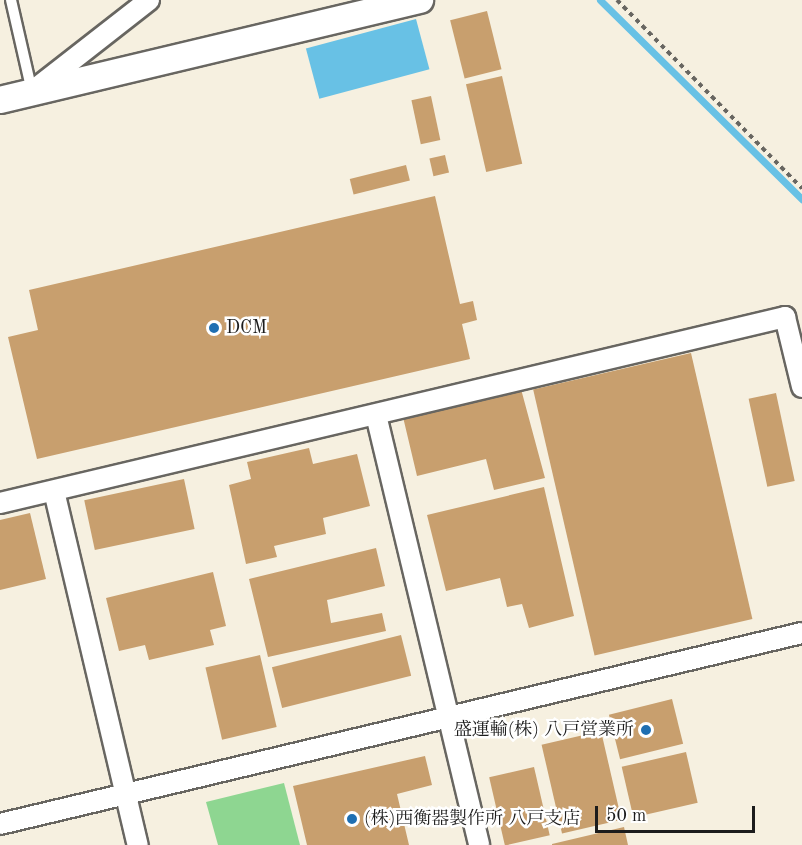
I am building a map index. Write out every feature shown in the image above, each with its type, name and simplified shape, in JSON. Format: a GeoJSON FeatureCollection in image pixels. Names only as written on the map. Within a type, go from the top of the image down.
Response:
{"type":"FeatureCollection","features":[{"type":"Feature","properties":{"kind":"street"},"geometry":{"type":"LineString","coordinates":[[32,92],[149,0]]}},
{"type":"Feature","properties":{"kind":"street"},"geometry":{"type":"LineString","coordinates":[[0,100],[420,0]]}},
{"type":"Feature","properties":{"kind":"street"},"geometry":{"type":"LineString","coordinates":[[0,503],[785,316],[802,387]]}},
{"type":"Feature","properties":{"kind":"street"},"geometry":{"type":"LineString","coordinates":[[376,415],[479,845]]}},
{"type":"Feature","properties":{"kind":"street"},"geometry":{"type":"LineString","coordinates":[[54,490],[138,845]]}},
{"type":"Feature","properties":{"kind":"street"},"geometry":{"type":"LineString","coordinates":[[0,824],[802,633]]}},
{"type":"Feature","properties":{"kind":"lane"},"geometry":{"type":"LineString","coordinates":[[11,0],[32,92]]}},
{"type":"Feature","properties":{"kind":"path"},"geometry":{"type":"LineString","coordinates":[[616,0],[802,188]]}},
{"type":"Feature","properties":{"kind":"green space"},"geometry":{"type":"Polygon","coordinates":[[[284,783],[300,845],[218,845],[206,802],[284,783]]]}},
{"type":"Feature","properties":{"kind":"water"},"geometry":{"type":"Polygon","coordinates":[[[416,19],[429,69],[319,99],[306,49],[416,19]]]}},
{"type":"Feature","properties":{"kind":"building"},"geometry":{"type":"Polygon","coordinates":[[[487,11],[502,69],[465,78],[450,20],[487,11]]]}},
{"type":"Feature","properties":{"kind":"building"},"geometry":{"type":"Polygon","coordinates":[[[502,76],[522,164],[486,172],[466,84],[502,76]]]}},
{"type":"Feature","properties":{"kind":"building"},"geometry":{"type":"Polygon","coordinates":[[[431,96],[440,140],[421,144],[411,100],[431,96]]]}},
{"type":"Feature","properties":{"kind":"building"},"geometry":{"type":"Polygon","coordinates":[[[445,155],[449,173],[433,176],[429,159],[445,155]]]}},
{"type":"Feature","properties":{"kind":"building"},"geometry":{"type":"Polygon","coordinates":[[[406,165],[410,181],[354,195],[350,179],[406,165]]]}},
{"type":"Feature","properties":{"kind":"building"},"geometry":{"type":"Polygon","coordinates":[[[435,196],[460,304],[473,301],[477,320],[462,324],[470,359],[37,459],[8,337],[38,330],[29,290],[435,196]]]}},
{"type":"Feature","properties":{"kind":"building"},"geometry":{"type":"Polygon","coordinates":[[[691,353],[752,619],[595,655],[533,389],[691,353]]]}},
{"type":"Feature","properties":{"kind":"building"},"geometry":{"type":"Polygon","coordinates":[[[521,389],[545,478],[494,490],[486,459],[417,476],[403,417],[521,389]]]}},
{"type":"Feature","properties":{"kind":"building"},"geometry":{"type":"Polygon","coordinates":[[[776,393],[795,481],[767,487],[749,399],[776,393]]]}},
{"type":"Feature","properties":{"kind":"building"},"geometry":{"type":"Polygon","coordinates":[[[309,448],[313,464],[357,454],[370,506],[323,518],[326,534],[274,546],[277,557],[246,564],[229,485],[251,479],[247,462],[309,448]]]}},
{"type":"Feature","properties":{"kind":"building"},"geometry":{"type":"Polygon","coordinates":[[[184,479],[195,529],[95,550],[84,500],[184,479]]]}},
{"type":"Feature","properties":{"kind":"building"},"geometry":{"type":"Polygon","coordinates":[[[544,487],[574,616],[529,628],[522,604],[507,607],[500,578],[446,591],[427,515],[544,487]]]}},
{"type":"Feature","properties":{"kind":"building"},"geometry":{"type":"Polygon","coordinates":[[[30,513],[46,579],[0,590],[0,520],[30,513]]]}},
{"type":"Feature","properties":{"kind":"building"},"geometry":{"type":"Polygon","coordinates":[[[376,548],[385,586],[327,600],[331,623],[382,613],[386,631],[268,657],[249,579],[376,548]]]}},
{"type":"Feature","properties":{"kind":"building"},"geometry":{"type":"Polygon","coordinates":[[[213,572],[226,626],[210,630],[214,645],[149,660],[145,645],[119,651],[106,598],[213,572]]]}},
{"type":"Feature","properties":{"kind":"building"},"geometry":{"type":"Polygon","coordinates":[[[401,635],[411,676],[282,708],[272,667],[401,635]]]}},
{"type":"Feature","properties":{"kind":"building"},"geometry":{"type":"Polygon","coordinates":[[[260,655],[277,727],[222,740],[205,668],[260,655]]]}},
{"type":"Feature","properties":{"kind":"building","name":"盛運輸(株) 八戸営業所"},"geometry":{"type":"Polygon","coordinates":[[[672,699],[683,744],[620,759],[609,715],[672,699]]]}},
{"type":"Feature","properties":{"kind":"building"},"geometry":{"type":"Polygon","coordinates":[[[601,731],[621,820],[562,833],[542,745],[601,731]]]}},
{"type":"Feature","properties":{"kind":"building"},"geometry":{"type":"Polygon","coordinates":[[[686,752],[698,803],[633,818],[622,767],[686,752]]]}},
{"type":"Feature","properties":{"kind":"building","name":"(株)西衡器製作所 八戸支店"},"geometry":{"type":"Polygon","coordinates":[[[425,756],[432,785],[397,794],[409,845],[307,845],[293,786],[425,756]]]}},
{"type":"Feature","properties":{"kind":"building"},"geometry":{"type":"Polygon","coordinates":[[[534,767],[550,835],[505,845],[489,777],[534,767]]]}},
{"type":"Feature","properties":{"kind":"building"},"geometry":{"type":"Polygon","coordinates":[[[624,827],[628,845],[552,845],[552,844],[624,827]]]}},
{"type":"Feature","properties":{"kind":"waterway"},"geometry":{"type":"LineString","coordinates":[[600,0],[802,199]]}},
{"type":"Feature","properties":{"kind":"place","name":"DCM"},"geometry":{"type":"Point","coordinates":[214,328]}},
{"type":"Feature","properties":{"kind":"place","name":"盛運輸(株) 八戸営業所"},"geometry":{"type":"Point","coordinates":[646,730]}},
{"type":"Feature","properties":{"kind":"place","name":"(株)西衡器製作所 八戸支店"},"geometry":{"type":"Point","coordinates":[352,819]}}]}
